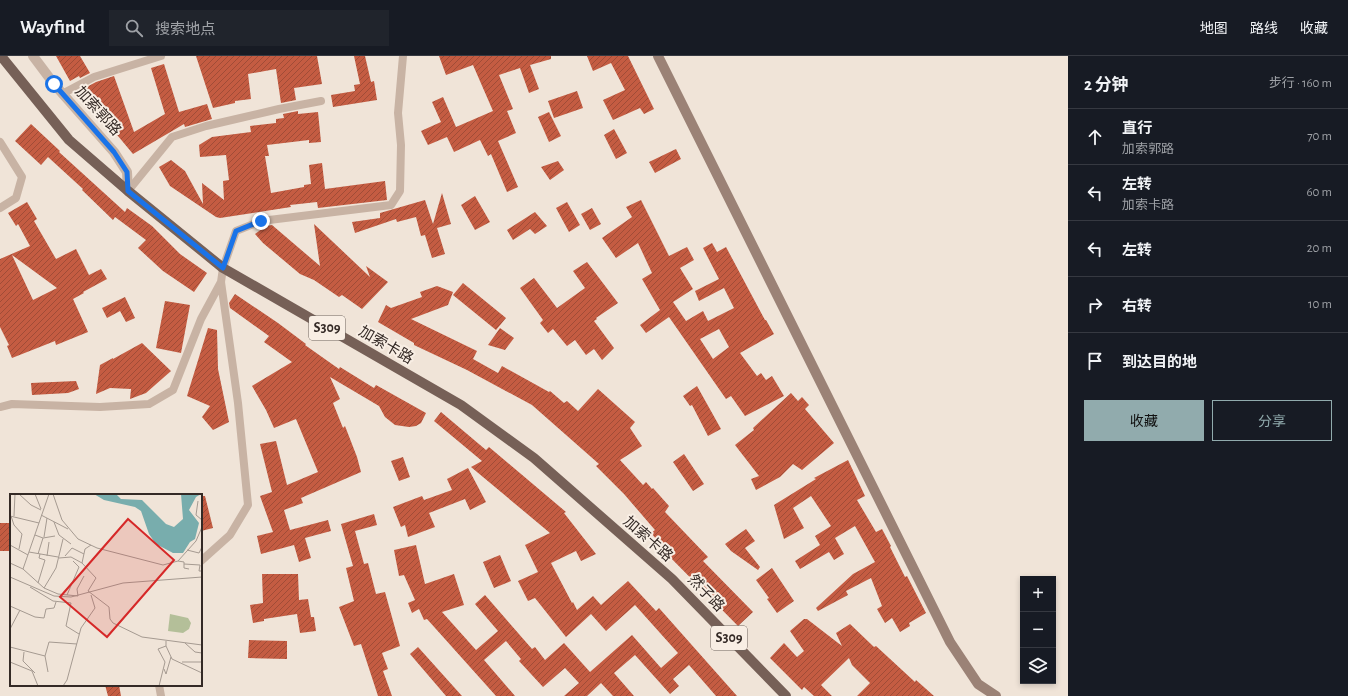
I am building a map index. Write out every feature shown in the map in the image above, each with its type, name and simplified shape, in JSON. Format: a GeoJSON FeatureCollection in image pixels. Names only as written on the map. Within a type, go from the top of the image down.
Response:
{"type":"FeatureCollection","features":[{"type":"Feature","properties":{"kind":"main road","name":"加索卡路"},"geometry":{"type":"LineString","coordinates":[[1,56],[69,140],[128,191],[223,268],[461,405],[534,458],[672,579]]}},
{"type":"Feature","properties":{"kind":"main road","name":"然子路"},"geometry":{"type":"LineString","coordinates":[[672,579],[786,696]]}},
{"type":"Feature","properties":{"kind":"street","name":"加索郭路"},"geometry":{"type":"LineString","coordinates":[[33,56],[62,94],[114,152],[127,172],[128,191]]}},
{"type":"Feature","properties":{"kind":"street"},"geometry":{"type":"LineString","coordinates":[[658,56],[950,642],[978,684],[996,696]]}},
{"type":"Feature","properties":{"kind":"lane"},"geometry":{"type":"LineString","coordinates":[[62,94],[94,77],[161,56]]}},
{"type":"Feature","properties":{"kind":"lane"},"geometry":{"type":"LineString","coordinates":[[202,560],[230,535],[248,505],[238,403],[221,282],[223,268],[236,231],[261,221],[391,205],[400,191],[401,145],[398,113],[403,56]]}},
{"type":"Feature","properties":{"kind":"lane"},"geometry":{"type":"LineString","coordinates":[[128,191],[172,137],[206,126],[321,101]]}},
{"type":"Feature","properties":{"kind":"lane"},"geometry":{"type":"LineString","coordinates":[[0,142],[22,177],[16,198],[0,208]]}},
{"type":"Feature","properties":{"kind":"lane"},"geometry":{"type":"LineString","coordinates":[[0,406],[12,404],[100,408],[149,404],[173,390],[201,319],[221,282]]}},
{"type":"Feature","properties":{"kind":"lane"},"geometry":{"type":"LineString","coordinates":[[159,686],[162,696]]}},
{"type":"Feature","properties":{"kind":"building"},"geometry":{"type":"Polygon","coordinates":[[[56,56],[80,56],[90,73],[80,78],[79,76],[70,81],[56,56]]]}},
{"type":"Feature","properties":{"kind":"building"},"geometry":{"type":"Polygon","coordinates":[[[196,56],[317,56],[322,84],[294,88],[296,100],[281,103],[276,69],[248,74],[251,99],[235,101],[235,103],[213,108],[196,56]]]}},
{"type":"Feature","properties":{"kind":"building"},"geometry":{"type":"Polygon","coordinates":[[[354,56],[365,56],[371,82],[374,81],[377,100],[333,107],[331,95],[355,91],[354,85],[360,84],[354,56]]]}},
{"type":"Feature","properties":{"kind":"building"},"geometry":{"type":"Polygon","coordinates":[[[439,56],[551,56],[551,59],[530,65],[539,89],[529,93],[520,68],[499,75],[513,109],[507,111],[516,133],[498,141],[518,187],[507,192],[491,154],[488,156],[480,140],[454,152],[447,137],[428,145],[421,131],[441,122],[432,102],[443,97],[456,127],[493,111],[473,65],[446,75],[439,56]]]}},
{"type":"Feature","properties":{"kind":"building"},"geometry":{"type":"Polygon","coordinates":[[[587,56],[628,56],[654,109],[644,114],[640,108],[613,120],[603,100],[625,90],[611,63],[593,71],[587,56]]]}},
{"type":"Feature","properties":{"kind":"building"},"geometry":{"type":"Polygon","coordinates":[[[164,64],[179,112],[207,104],[212,119],[185,127],[184,124],[133,154],[98,112],[85,88],[96,82],[114,76],[134,132],[165,114],[151,68],[164,64]]]}},
{"type":"Feature","properties":{"kind":"building"},"geometry":{"type":"Polygon","coordinates":[[[577,91],[583,108],[554,118],[548,101],[577,91]]]}},
{"type":"Feature","properties":{"kind":"building"},"geometry":{"type":"Polygon","coordinates":[[[298,111],[298,114],[318,112],[321,142],[309,143],[309,140],[267,145],[269,156],[265,156],[271,193],[304,187],[304,185],[311,184],[309,165],[322,163],[325,189],[385,181],[387,200],[318,208],[317,202],[290,205],[291,207],[220,218],[216,217],[170,186],[159,167],[171,160],[185,171],[203,204],[202,183],[224,200],[223,181],[229,180],[226,155],[200,157],[199,145],[212,137],[251,132],[250,126],[276,123],[276,119],[284,118],[283,114],[298,111]]]}},
{"type":"Feature","properties":{"kind":"building"},"geometry":{"type":"Polygon","coordinates":[[[549,112],[561,136],[549,142],[538,117],[549,112]]]}},
{"type":"Feature","properties":{"kind":"building"},"geometry":{"type":"Polygon","coordinates":[[[31,124],[60,151],[59,152],[125,212],[127,208],[152,226],[180,254],[207,273],[194,292],[163,271],[138,248],[146,240],[115,217],[113,220],[82,190],[83,189],[48,157],[41,165],[15,141],[31,124]]]}},
{"type":"Feature","properties":{"kind":"building"},"geometry":{"type":"Polygon","coordinates":[[[614,129],[627,153],[616,159],[604,135],[614,129]]]}},
{"type":"Feature","properties":{"kind":"building"},"geometry":{"type":"Polygon","coordinates":[[[676,149],[681,159],[655,173],[649,162],[676,149]]]}},
{"type":"Feature","properties":{"kind":"building"},"geometry":{"type":"Polygon","coordinates":[[[558,161],[564,170],[550,180],[541,167],[558,161]]]}},
{"type":"Feature","properties":{"kind":"building"},"geometry":{"type":"Polygon","coordinates":[[[442,193],[451,224],[437,228],[445,254],[432,258],[425,235],[421,236],[416,217],[397,222],[396,219],[355,233],[352,222],[380,218],[380,213],[425,200],[433,224],[442,193]]]}},
{"type":"Feature","properties":{"kind":"building"},"geometry":{"type":"Polygon","coordinates":[[[475,196],[490,222],[475,230],[461,205],[475,196]]]}},
{"type":"Feature","properties":{"kind":"building"},"geometry":{"type":"Polygon","coordinates":[[[641,200],[669,256],[687,247],[694,260],[680,268],[693,289],[673,302],[686,321],[703,311],[708,321],[734,308],[724,288],[699,301],[695,291],[719,279],[703,248],[712,243],[717,252],[726,247],[774,334],[740,353],[757,376],[761,373],[766,380],[772,376],[784,396],[745,416],[731,396],[726,399],[669,317],[646,333],[640,325],[660,310],[642,279],[652,273],[638,243],[616,258],[602,238],[632,217],[626,207],[641,200]],[[719,329],[700,339],[713,359],[729,347],[719,329]]]}},
{"type":"Feature","properties":{"kind":"building"},"geometry":{"type":"Polygon","coordinates":[[[27,202],[37,219],[34,221],[56,259],[76,249],[89,275],[101,269],[107,279],[73,299],[88,332],[56,345],[55,341],[12,358],[7,346],[9,345],[0,327],[0,259],[30,246],[18,224],[16,226],[8,213],[27,202]],[[12,255],[33,300],[57,288],[12,255]]]}},
{"type":"Feature","properties":{"kind":"building"},"geometry":{"type":"Polygon","coordinates":[[[567,202],[580,225],[569,232],[556,208],[567,202]]]}},
{"type":"Feature","properties":{"kind":"building"},"geometry":{"type":"Polygon","coordinates":[[[592,208],[601,224],[590,230],[581,214],[592,208]]]}},
{"type":"Feature","properties":{"kind":"building"},"geometry":{"type":"Polygon","coordinates":[[[535,212],[547,226],[535,234],[530,229],[513,240],[507,230],[535,212]]]}},
{"type":"Feature","properties":{"kind":"building"},"geometry":{"type":"Polygon","coordinates":[[[314,224],[370,277],[366,266],[388,282],[362,309],[342,295],[339,297],[314,280],[300,274],[263,243],[255,234],[266,226],[272,225],[320,266],[314,224]]]}},
{"type":"Feature","properties":{"kind":"building"},"geometry":{"type":"Polygon","coordinates":[[[587,262],[618,303],[594,321],[614,348],[602,360],[594,349],[586,355],[575,340],[567,346],[553,329],[548,333],[540,323],[543,320],[520,288],[534,278],[557,308],[585,288],[573,271],[587,262]]]}},
{"type":"Feature","properties":{"kind":"building"},"geometry":{"type":"Polygon","coordinates":[[[463,283],[506,318],[496,330],[453,295],[463,283]]]}},
{"type":"Feature","properties":{"kind":"building"},"geometry":{"type":"Polygon","coordinates":[[[437,286],[453,292],[448,305],[411,319],[477,351],[473,359],[498,373],[502,366],[549,392],[550,391],[564,403],[567,401],[578,411],[598,389],[635,422],[630,428],[642,446],[620,460],[643,485],[646,482],[669,506],[665,512],[708,557],[703,561],[753,612],[738,626],[664,551],[665,549],[651,533],[655,530],[624,494],[596,466],[599,464],[532,405],[467,370],[414,345],[414,343],[378,322],[386,305],[391,308],[422,297],[420,292],[437,286]]]}},
{"type":"Feature","properties":{"kind":"building"},"geometry":{"type":"Polygon","coordinates":[[[235,294],[278,323],[306,344],[305,345],[339,369],[340,367],[374,388],[376,385],[426,413],[421,423],[416,426],[409,427],[395,425],[385,417],[379,406],[330,377],[340,399],[333,403],[343,428],[345,426],[361,472],[301,498],[303,503],[284,510],[290,530],[328,520],[331,531],[305,538],[311,558],[299,562],[294,545],[261,554],[257,536],[273,532],[260,496],[272,492],[260,444],[276,441],[287,485],[318,472],[296,419],[274,428],[266,410],[252,386],[292,362],[264,342],[269,336],[230,308],[229,303],[235,294]]]}},
{"type":"Feature","properties":{"kind":"building"},"geometry":{"type":"Polygon","coordinates":[[[125,297],[135,318],[126,322],[120,311],[107,318],[102,308],[125,297]]]}},
{"type":"Feature","properties":{"kind":"building"},"geometry":{"type":"Polygon","coordinates":[[[165,301],[190,305],[181,353],[156,348],[165,301]]]}},
{"type":"Feature","properties":{"kind":"building"},"geometry":{"type":"Polygon","coordinates":[[[208,328],[217,330],[218,369],[229,422],[213,430],[202,417],[210,406],[187,396],[208,328]]]}},
{"type":"Feature","properties":{"kind":"building"},"geometry":{"type":"Polygon","coordinates":[[[500,328],[514,338],[505,350],[488,345],[500,328]]]}},
{"type":"Feature","properties":{"kind":"building"},"geometry":{"type":"Polygon","coordinates":[[[142,343],[171,371],[146,393],[130,399],[131,389],[110,388],[96,394],[100,365],[142,343]]]}},
{"type":"Feature","properties":{"kind":"building"},"geometry":{"type":"Polygon","coordinates":[[[76,381],[79,389],[68,393],[32,395],[31,383],[76,381]]]}},
{"type":"Feature","properties":{"kind":"building"},"geometry":{"type":"Polygon","coordinates":[[[697,386],[721,429],[708,436],[692,405],[690,406],[683,396],[697,386]]]}},
{"type":"Feature","properties":{"kind":"building"},"geometry":{"type":"Polygon","coordinates":[[[791,393],[798,401],[802,397],[809,405],[805,409],[834,443],[802,470],[793,464],[780,477],[756,490],[751,479],[759,476],[735,445],[754,430],[753,428],[791,393]]]}},
{"type":"Feature","properties":{"kind":"building"},"geometry":{"type":"Polygon","coordinates":[[[441,412],[486,450],[489,447],[566,512],[564,513],[596,554],[581,561],[576,551],[551,563],[577,610],[593,596],[601,605],[628,581],[656,611],[659,608],[737,696],[716,696],[689,665],[673,679],[679,686],[670,694],[635,655],[614,673],[634,696],[613,696],[601,683],[587,696],[564,696],[579,683],[565,668],[543,687],[519,661],[521,659],[506,641],[484,660],[515,696],[496,696],[427,619],[424,620],[419,609],[412,613],[408,603],[415,600],[404,575],[399,576],[394,550],[416,545],[425,584],[454,574],[464,605],[442,612],[476,650],[498,631],[475,604],[485,595],[532,649],[535,647],[545,660],[564,643],[590,672],[632,635],[661,668],[678,653],[635,605],[606,631],[591,614],[566,637],[535,598],[528,601],[518,581],[538,572],[525,545],[550,533],[471,467],[482,461],[434,421],[441,412]]]}},
{"type":"Feature","properties":{"kind":"building"},"geometry":{"type":"Polygon","coordinates":[[[684,454],[704,484],[693,491],[673,462],[684,454]]]}},
{"type":"Feature","properties":{"kind":"building"},"geometry":{"type":"Polygon","coordinates":[[[403,457],[410,477],[399,481],[391,461],[403,457]]]}},
{"type":"Feature","properties":{"kind":"building"},"geometry":{"type":"Polygon","coordinates":[[[848,460],[865,496],[857,500],[876,532],[882,529],[905,577],[907,576],[926,613],[909,623],[910,626],[900,632],[892,618],[885,623],[877,609],[882,606],[871,578],[846,591],[848,595],[818,611],[816,608],[853,574],[875,562],[855,526],[835,538],[844,554],[834,560],[829,552],[800,569],[795,561],[820,545],[815,536],[831,526],[811,496],[793,508],[804,528],[784,539],[774,505],[816,479],[814,478],[848,460]]]}},
{"type":"Feature","properties":{"kind":"building"},"geometry":{"type":"Polygon","coordinates":[[[468,468],[486,502],[470,510],[465,499],[429,513],[435,527],[408,537],[405,525],[401,527],[393,507],[422,496],[424,500],[452,490],[447,479],[468,468]]]}},
{"type":"Feature","properties":{"kind":"building"},"geometry":{"type":"Polygon","coordinates":[[[202,496],[205,496],[213,528],[202,531],[202,496]]]}},
{"type":"Feature","properties":{"kind":"building"},"geometry":{"type":"Polygon","coordinates":[[[374,514],[377,525],[355,531],[364,564],[368,563],[376,594],[385,592],[400,646],[382,653],[388,669],[383,671],[392,696],[378,696],[361,644],[354,646],[339,607],[354,601],[346,568],[353,566],[341,524],[374,514]]]}},
{"type":"Feature","properties":{"kind":"building"},"geometry":{"type":"Polygon","coordinates":[[[0,523],[10,523],[10,551],[0,551],[0,523]]]}},
{"type":"Feature","properties":{"kind":"building"},"geometry":{"type":"Polygon","coordinates":[[[746,529],[755,541],[745,548],[760,567],[758,570],[731,551],[725,544],[746,529]]]}},
{"type":"Feature","properties":{"kind":"building"},"geometry":{"type":"Polygon","coordinates":[[[500,555],[511,581],[494,588],[483,562],[500,555]]]}},
{"type":"Feature","properties":{"kind":"building"},"geometry":{"type":"Polygon","coordinates":[[[772,568],[794,601],[777,613],[767,599],[769,598],[756,580],[772,568]]]}},
{"type":"Feature","properties":{"kind":"building"},"geometry":{"type":"Polygon","coordinates":[[[262,574],[298,574],[299,600],[308,599],[311,617],[314,617],[316,631],[300,633],[297,614],[264,619],[264,621],[253,623],[250,605],[263,603],[262,574]]]}},
{"type":"Feature","properties":{"kind":"building"},"geometry":{"type":"Polygon","coordinates":[[[804,619],[807,619],[842,646],[836,633],[850,624],[874,647],[876,646],[915,682],[916,680],[934,696],[857,696],[870,683],[852,665],[849,658],[821,685],[832,696],[814,696],[804,687],[802,690],[770,658],[784,643],[797,657],[804,651],[790,631],[804,619]]]}},
{"type":"Feature","properties":{"kind":"building"},"geometry":{"type":"Polygon","coordinates":[[[249,640],[287,641],[287,659],[248,658],[249,640]]]}},
{"type":"Feature","properties":{"kind":"building"},"geometry":{"type":"Polygon","coordinates":[[[418,647],[462,696],[446,696],[410,654],[418,647]]]}},
{"type":"Feature","properties":{"kind":"building"},"geometry":{"type":"Polygon","coordinates":[[[105,686],[119,686],[121,696],[108,696],[105,686]]]}},
{"type":"Feature","properties":{"kind":"route"},"geometry":{"type":"LineString","coordinates":[[54,84],[114,152],[127,172],[128,191],[223,268],[236,231],[261,221]]}}]}
